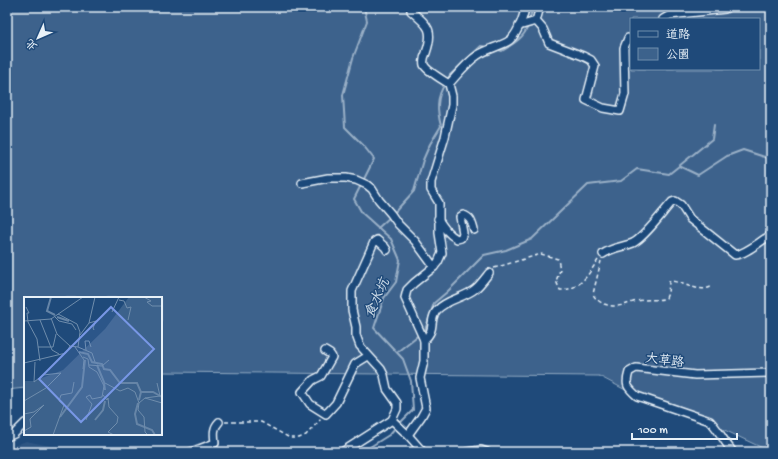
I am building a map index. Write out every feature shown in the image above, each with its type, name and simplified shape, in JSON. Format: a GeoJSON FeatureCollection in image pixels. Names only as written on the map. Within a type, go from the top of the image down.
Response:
{"type":"FeatureCollection","features":[{"type":"Feature","properties":{"kind":"street"},"geometry":{"type":"LineString","coordinates":[[408,435],[426,408],[420,378],[424,361],[422,336],[405,298],[407,290],[434,267],[442,253],[438,219],[439,204],[431,190],[431,182],[445,136],[452,105],[452,96],[449,84],[425,67],[423,60],[430,41],[429,32],[426,23],[411,11],[411,7]]}},
{"type":"Feature","properties":{"kind":"street"},"geometry":{"type":"LineString","coordinates":[[449,84],[465,66],[478,55],[509,41],[521,25],[525,7]]}},
{"type":"Feature","properties":{"kind":"street"},"geometry":{"type":"LineString","coordinates":[[535,21],[540,7]]}},
{"type":"Feature","properties":{"kind":"street"},"geometry":{"type":"LineString","coordinates":[[665,18],[670,15],[725,9],[727,7]]}},
{"type":"Feature","properties":{"kind":"street"},"geometry":{"type":"LineString","coordinates":[[521,25],[535,21]]}},
{"type":"Feature","properties":{"kind":"street"},"geometry":{"type":"LineString","coordinates":[[535,21],[543,29],[549,43],[591,60],[595,66],[586,100],[603,108],[620,111],[625,94],[624,48],[628,38],[630,39]]}},
{"type":"Feature","properties":{"kind":"street"},"geometry":{"type":"LineString","coordinates":[[302,184],[328,178],[346,178],[356,180],[367,185],[372,189],[398,224],[415,241],[434,267]]}},
{"type":"Feature","properties":{"kind":"street"},"geometry":{"type":"LineString","coordinates":[[604,254],[608,250],[632,243],[640,238],[672,202],[675,201],[681,205],[690,220],[735,256],[741,255],[771,235]]}},
{"type":"Feature","properties":{"kind":"street"},"geometry":{"type":"LineString","coordinates":[[438,219],[447,232],[457,239],[461,238],[463,232],[460,217],[463,215],[467,216],[471,221],[474,230]]}},
{"type":"Feature","properties":{"kind":"street"},"geometry":{"type":"LineString","coordinates":[[342,452],[392,420],[397,409],[397,403],[388,389],[381,369],[360,346],[356,335],[356,327],[352,310],[352,291],[374,242],[377,240],[387,250]]}},
{"type":"Feature","properties":{"kind":"street"},"geometry":{"type":"LineString","coordinates":[[422,336],[429,335],[432,331],[433,316],[438,310],[451,300],[475,289],[489,273]]}},
{"type":"Feature","properties":{"kind":"street"},"geometry":{"type":"LineString","coordinates":[[325,351],[332,357],[321,376],[313,380],[302,392],[310,404],[326,414],[336,403],[355,364],[368,356]]}},
{"type":"Feature","properties":{"kind":"street","name":"大草路"},"geometry":{"type":"LineString","coordinates":[[733,452],[716,426],[710,421],[637,396],[629,389],[626,381],[629,372],[636,368],[695,375],[771,373]]}},
{"type":"Feature","properties":{"kind":"street"},"geometry":{"type":"LineString","coordinates":[[392,420],[408,435],[422,452]]}},
{"type":"Feature","properties":{"kind":"street"},"geometry":{"type":"LineString","coordinates":[[191,452],[215,443],[215,426],[219,422]]}},
{"type":"Feature","properties":{"kind":"street"},"geometry":{"type":"LineString","coordinates":[[7,437],[14,434],[24,424]]}},
{"type":"Feature","properties":{"kind":"street"},"geometry":{"type":"LineString","coordinates":[[467,452],[481,450],[487,452]]}},
{"type":"Feature","properties":{"kind":"path"},"geometry":{"type":"LineString","coordinates":[[489,273],[494,268],[541,254],[558,259],[560,270],[556,281],[560,290],[568,290],[584,281],[604,254]]}},
{"type":"Feature","properties":{"kind":"path"},"geometry":{"type":"LineString","coordinates":[[604,254],[593,294],[594,298],[610,306],[618,307],[644,300],[660,300],[666,298],[669,282],[671,281],[677,281],[700,288],[709,288],[712,286]]}},
{"type":"Feature","properties":{"kind":"path"},"geometry":{"type":"LineString","coordinates":[[219,422],[261,422],[290,438],[299,438],[306,435],[326,414]]}},
{"type":"Feature","properties":{"kind":"shaded area"},"geometry":{"type":"Polygon","coordinates":[[[26,441],[79,452],[7,452],[7,449],[26,441]]]}},
{"type":"Feature","properties":{"kind":"green space"},"geometry":{"type":"Polygon","coordinates":[[[7,7],[771,7],[771,452],[716,426],[637,396],[599,376],[162,372],[162,297],[24,297],[24,388],[7,390],[7,7]]]}},
{"type":"Feature","properties":{"kind":"waterway","name":"食水坑"},"geometry":{"type":"LineString","coordinates":[[364,7],[367,21],[353,58],[343,95],[345,127],[363,145],[374,159],[354,199],[362,213],[391,239],[400,260],[396,282],[384,298],[374,328],[403,359],[411,381],[413,410],[399,424]]}},
{"type":"Feature","properties":{"kind":"waterway"},"geometry":{"type":"LineString","coordinates":[[529,21],[533,7]]}},
{"type":"Feature","properties":{"kind":"waterway"},"geometry":{"type":"LineString","coordinates":[[496,49],[502,51],[514,43],[524,34],[528,26]]}},
{"type":"Feature","properties":{"kind":"waterway"},"geometry":{"type":"LineString","coordinates":[[447,80],[450,75],[481,46],[488,47]]}},
{"type":"Feature","properties":{"kind":"waterway"},"geometry":{"type":"LineString","coordinates":[[393,214],[414,191],[423,160],[430,144],[441,126],[438,104],[440,94],[445,84]]}},
{"type":"Feature","properties":{"kind":"waterway"},"geometry":{"type":"LineString","coordinates":[[679,166],[712,139],[714,125]]}},
{"type":"Feature","properties":{"kind":"waterway"},"geometry":{"type":"LineString","coordinates":[[397,352],[425,330],[434,303],[484,255],[506,250],[532,239],[588,185],[621,181],[637,169],[669,174],[679,166],[698,175],[727,156],[743,150],[771,159]]}},
{"type":"Feature","properties":{"kind":"waterway"},"geometry":{"type":"LineString","coordinates":[[378,228],[390,217]]}},
{"type":"Feature","properties":{"kind":"waterway","name":"食水坑"},"geometry":{"type":"LineString","coordinates":[[362,452],[389,435],[396,427]]}}]}
